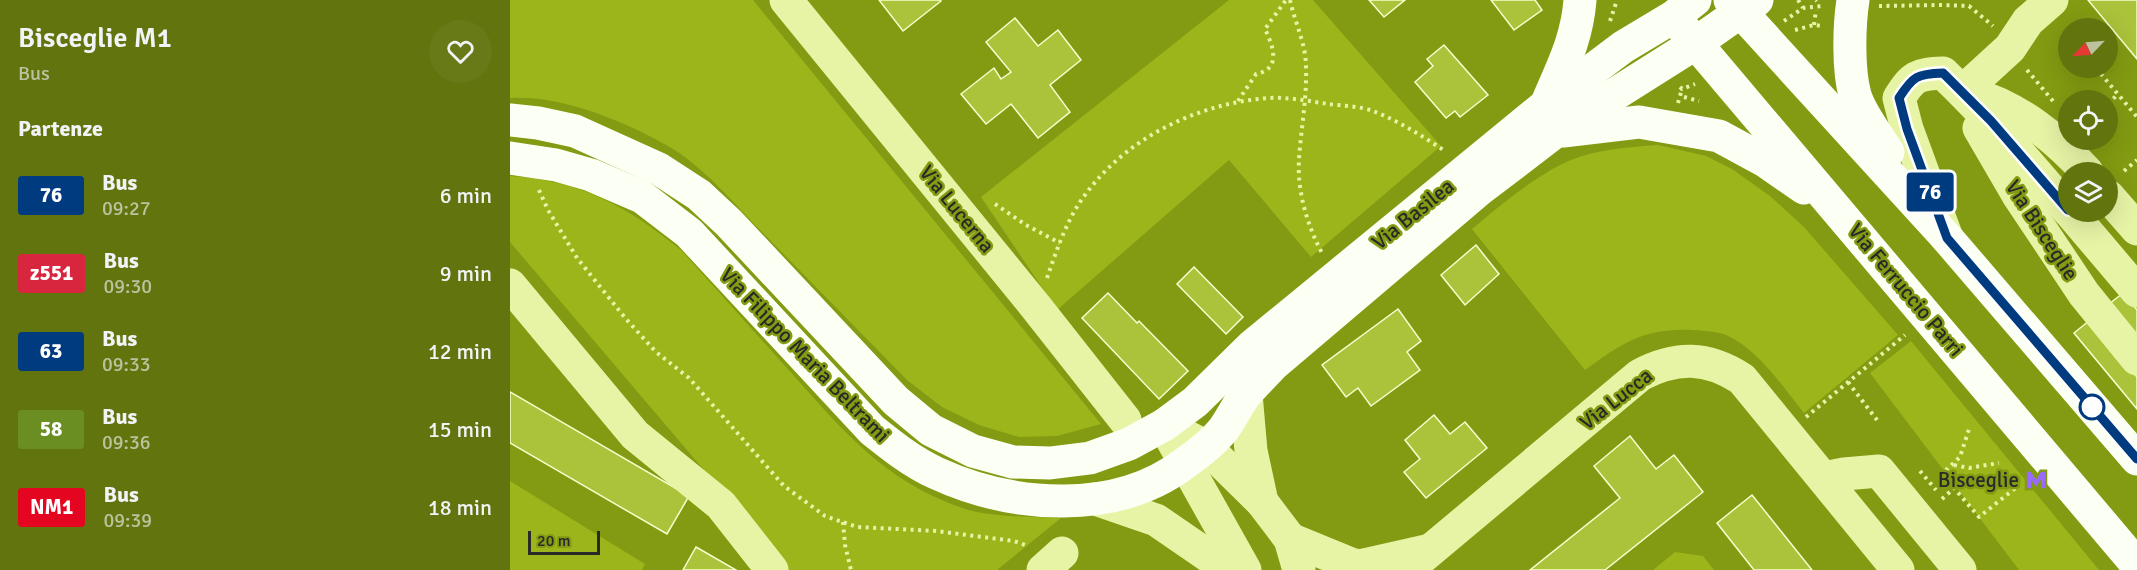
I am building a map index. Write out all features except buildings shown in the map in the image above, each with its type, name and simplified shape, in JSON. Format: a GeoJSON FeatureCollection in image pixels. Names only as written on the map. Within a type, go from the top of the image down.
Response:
{"type":"FeatureCollection","features":[{"type":"Feature","properties":{"kind":"main road"},"geometry":{"type":"LineString","coordinates":[[1580,0],[1579,21],[1550,119],[1639,122],[1719,136],[1765,161],[1841,214]]}},
{"type":"Feature","properties":{"kind":"main road"},"geometry":{"type":"LineString","coordinates":[[1696,43],[1743,4],[2137,459]]}},
{"type":"Feature","properties":{"kind":"main road"},"geometry":{"type":"LineString","coordinates":[[1852,4],[1850,29],[1855,96],[1871,126],[1947,238]]}},
{"type":"Feature","properties":{"kind":"main road","name":"Via Basilea"},"geometry":{"type":"LineString","coordinates":[[1195,455],[1222,431],[1246,394],[1274,365],[1479,190],[1623,47],[1675,6]]}},
{"type":"Feature","properties":{"kind":"main road","name":"Via Ferruccio Parri"},"geometry":{"type":"LineString","coordinates":[[1675,6],[1696,43],[2137,565]]}},
{"type":"Feature","properties":{"kind":"main road","name":"Via Basilea"},"geometry":{"type":"LineString","coordinates":[[1164,425],[1195,402],[1252,346],[1550,119],[1696,43]]}},
{"type":"Feature","properties":{"kind":"main road","name":"Via Filippo Maria Beltrami"},"geometry":{"type":"LineString","coordinates":[[510,120],[575,131],[659,170],[699,195],[729,223],[896,401],[932,430],[973,452],[1013,462],[1050,463],[1090,458],[1129,444],[1164,425]]}},
{"type":"Feature","properties":{"kind":"main road","name":"Via Filippo Maria Beltrami"},"geometry":{"type":"LineString","coordinates":[[510,158],[556,165],[591,175],[642,197],[689,233],[872,430],[900,452],[934,473],[970,487],[1009,496],[1053,501],[1095,499],[1142,488],[1195,455]]}},
{"type":"Feature","properties":{"kind":"street","name":"Via Lucerna"},"geometry":{"type":"LineString","coordinates":[[786,0],[1125,420]]}},
{"type":"Feature","properties":{"kind":"street"},"geometry":{"type":"LineString","coordinates":[[1963,91],[2010,48],[2028,21],[2052,0]]}},
{"type":"Feature","properties":{"kind":"street","name":"Via Bisceglie"},"geometry":{"type":"LineString","coordinates":[[1947,238],[1907,129],[1899,98],[1911,79],[1929,73],[1943,73],[1963,91],[2058,198]]}},
{"type":"Feature","properties":{"kind":"street","name":"Via Bisceglie"},"geometry":{"type":"LineString","coordinates":[[1963,91],[1995,100],[2022,115],[2066,149],[2078,162]]}},
{"type":"Feature","properties":{"kind":"street","name":"Via Bisceglie"},"geometry":{"type":"LineString","coordinates":[[1963,91],[1977,125],[2018,195],[2084,294],[2137,358]]}},
{"type":"Feature","properties":{"kind":"street"},"geometry":{"type":"LineString","coordinates":[[2118,187],[2137,229]]}},
{"type":"Feature","properties":{"kind":"street","name":"Via Bisceglie"},"geometry":{"type":"LineString","coordinates":[[2078,222],[2137,291]]}},
{"type":"Feature","properties":{"kind":"street"},"geometry":{"type":"LineString","coordinates":[[510,285],[635,435],[721,505],[772,570]]}},
{"type":"Feature","properties":{"kind":"street","name":"Via Lucca"},"geometry":{"type":"LineString","coordinates":[[1407,570],[1641,375],[1666,363],[1686,361],[1704,362],[1728,370],[1742,379],[1898,570]]}},
{"type":"Feature","properties":{"kind":"street"},"geometry":{"type":"LineString","coordinates":[[1246,394],[1251,451],[1262,502]]}},
{"type":"Feature","properties":{"kind":"street"},"geometry":{"type":"LineString","coordinates":[[1164,425],[1195,455],[1262,502],[1290,539],[1299,570]]}},
{"type":"Feature","properties":{"kind":"street"},"geometry":{"type":"LineString","coordinates":[[1195,455],[1245,570]]}},
{"type":"Feature","properties":{"kind":"street"},"geometry":{"type":"LineString","coordinates":[[1824,478],[1879,471],[1960,570]]}},
{"type":"Feature","properties":{"kind":"street"},"geometry":{"type":"LineString","coordinates":[[1095,499],[1156,520],[1229,570]]}},
{"type":"Feature","properties":{"kind":"street","name":"Via Lucca"},"geometry":{"type":"LineString","coordinates":[[1290,539],[1359,566],[1434,548]]}},
{"type":"Feature","properties":{"kind":"path"},"geometry":{"type":"LineString","coordinates":[[1238,102],[1256,74],[1264,72],[1270,66],[1274,57],[1273,46],[1265,29],[1286,0]]}},
{"type":"Feature","properties":{"kind":"path"},"geometry":{"type":"LineString","coordinates":[[1290,0],[1302,37],[1306,66],[1299,160],[1301,188],[1306,215],[1322,253]]}},
{"type":"Feature","properties":{"kind":"path"},"geometry":{"type":"LineString","coordinates":[[1610,21],[1617,0]]}},
{"type":"Feature","properties":{"kind":"path"},"geometry":{"type":"LineString","coordinates":[[1798,0],[1803,8]]}},
{"type":"Feature","properties":{"kind":"path"},"geometry":{"type":"LineString","coordinates":[[1787,20],[1803,8],[1852,4],[1969,6],[1990,22]]}},
{"type":"Feature","properties":{"kind":"path"},"geometry":{"type":"LineString","coordinates":[[1795,30],[1814,25],[1816,10]]}},
{"type":"Feature","properties":{"kind":"path"},"geometry":{"type":"LineString","coordinates":[[2025,67],[2054,102]]}},
{"type":"Feature","properties":{"kind":"path"},"geometry":{"type":"LineString","coordinates":[[2104,78],[2115,90]]}},
{"type":"Feature","properties":{"kind":"path"},"geometry":{"type":"LineString","coordinates":[[2118,94],[2137,117]]}},
{"type":"Feature","properties":{"kind":"path"},"geometry":{"type":"LineString","coordinates":[[1684,97],[1699,101]]}},
{"type":"Feature","properties":{"kind":"path"},"geometry":{"type":"LineString","coordinates":[[1046,280],[1071,217],[1085,194],[1110,166],[1138,144],[1172,123],[1203,111],[1238,102],[1270,98],[1371,110],[1415,131],[1445,151]]}},
{"type":"Feature","properties":{"kind":"path"},"geometry":{"type":"LineString","coordinates":[[2118,181],[2137,160]]}},
{"type":"Feature","properties":{"kind":"path"},"geometry":{"type":"LineString","coordinates":[[534,180],[548,210],[578,258],[649,344],[689,378],[784,486],[825,516],[856,526],[936,531],[1014,541],[1046,557]]}},
{"type":"Feature","properties":{"kind":"path"},"geometry":{"type":"LineString","coordinates":[[994,204],[1026,225],[1060,243]]}},
{"type":"Feature","properties":{"kind":"path"},"geometry":{"type":"LineString","coordinates":[[1803,419],[1905,335]]}},
{"type":"Feature","properties":{"kind":"path"},"geometry":{"type":"LineString","coordinates":[[1848,382],[1877,420]]}},
{"type":"Feature","properties":{"kind":"path"},"geometry":{"type":"LineString","coordinates":[[1969,429],[1960,457],[1943,472],[1979,518],[2018,486]]}},
{"type":"Feature","properties":{"kind":"path"},"geometry":{"type":"LineString","coordinates":[[1953,464],[1969,468],[1999,463]]}},
{"type":"Feature","properties":{"kind":"path"},"geometry":{"type":"LineString","coordinates":[[1920,471],[1936,490]]}},
{"type":"Feature","properties":{"kind":"path"},"geometry":{"type":"LineString","coordinates":[[1942,498],[1954,488]]}},
{"type":"Feature","properties":{"kind":"path"},"geometry":{"type":"LineString","coordinates":[[843,522],[845,545],[851,570]]}},
{"type":"Feature","properties":{"kind":"green space"},"geometry":{"type":"Polygon","coordinates":[[[510,0],[753,0],[1101,424],[1057,436],[1019,437],[979,425],[942,407],[907,380],[693,163],[666,145],[610,118],[570,105],[529,98],[510,98],[510,0]]]}},
{"type":"Feature","properties":{"kind":"green space"},"geometry":{"type":"Polygon","coordinates":[[[1229,0],[1313,0],[1441,146],[1311,257],[1229,160],[1057,310],[981,197],[1229,0]]]}},
{"type":"Feature","properties":{"kind":"green space"},"geometry":{"type":"Polygon","coordinates":[[[1658,145],[1706,156],[1732,169],[1770,196],[1804,227],[1898,335],[1804,413],[1759,359],[1737,341],[1718,333],[1677,330],[1648,334],[1623,345],[1585,370],[1472,229],[1533,181],[1571,160],[1603,151],[1658,145]]]}},
{"type":"Feature","properties":{"kind":"green space"},"geometry":{"type":"Polygon","coordinates":[[[510,176],[559,183],[602,198],[642,221],[681,250],[825,411],[865,450],[910,484],[975,512],[1061,518],[997,570],[789,570],[510,242],[510,176]]]}},
{"type":"Feature","properties":{"kind":"green space"},"geometry":{"type":"Polygon","coordinates":[[[1911,341],[2099,570],[2019,570],[1870,373],[1911,341]]]}},
{"type":"Feature","properties":{"kind":"green space"},"geometry":{"type":"Polygon","coordinates":[[[510,481],[645,564],[642,570],[510,570],[510,481]]]}},
{"type":"Feature","properties":{"kind":"green space"},"geometry":{"type":"Polygon","coordinates":[[[1675,552],[1703,556],[1714,570],[1653,570],[1675,552]]]}},
{"type":"Feature","properties":{"kind":"bus line","name":"76"},"geometry":{"type":"LineString","coordinates":[[2058,198],[1991,121],[1943,73],[1929,73],[1911,79],[1899,98],[1907,129],[1947,238],[2137,459]]}},
{"type":"Feature","properties":{"kind":"place","name":"Bisceglie"},"geometry":{"type":"Point","coordinates":[2036,480]}}]}
